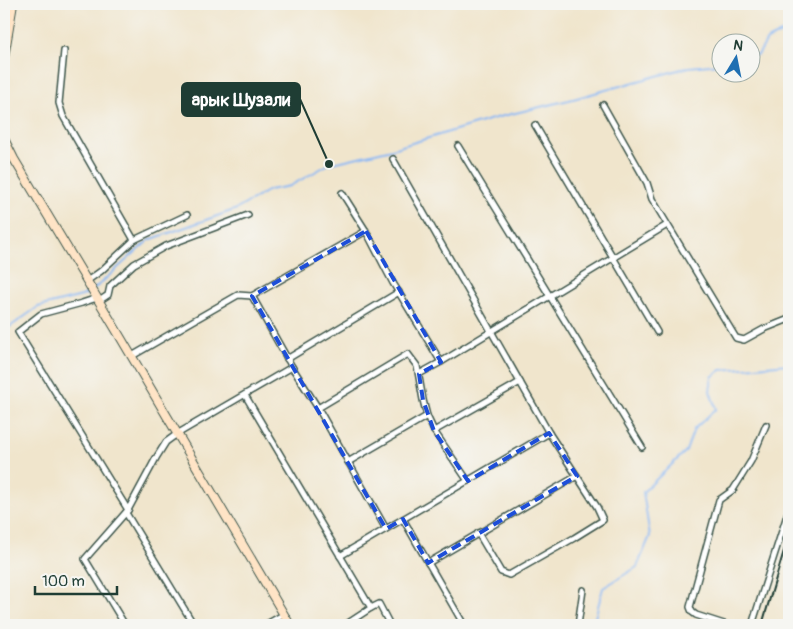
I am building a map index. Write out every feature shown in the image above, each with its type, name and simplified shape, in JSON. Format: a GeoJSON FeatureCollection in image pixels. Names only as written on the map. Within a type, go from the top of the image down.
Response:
{"type":"FeatureCollection","features":[{"type":"Feature","properties":{"kind":"main road"},"geometry":{"type":"LineString","coordinates":[[4,57],[13,4]]}},
{"type":"Feature","properties":{"kind":"main road"},"geometry":{"type":"LineString","coordinates":[[4,140],[290,625]]}},
{"type":"Feature","properties":{"kind":"street"},"geometry":{"type":"LineString","coordinates":[[64,50],[59,103],[64,116],[134,240]]}},
{"type":"Feature","properties":{"kind":"street"},"geometry":{"type":"LineString","coordinates":[[603,105],[647,183],[652,199],[666,225],[736,338],[744,340],[764,329],[789,320]]}},
{"type":"Feature","properties":{"kind":"street"},"geometry":{"type":"LineString","coordinates":[[535,125],[657,332]]}},
{"type":"Feature","properties":{"kind":"street"},"geometry":{"type":"LineString","coordinates":[[458,146],[642,446]]}},
{"type":"Feature","properties":{"kind":"street"},"geometry":{"type":"LineString","coordinates":[[393,159],[549,434],[603,520],[509,575],[501,572],[478,533]]}},
{"type":"Feature","properties":{"kind":"street"},"geometry":{"type":"LineString","coordinates":[[342,193],[366,231],[399,292],[441,362]]}},
{"type":"Feature","properties":{"kind":"street"},"geometry":{"type":"LineString","coordinates":[[88,284],[134,240],[187,215]]}},
{"type":"Feature","properties":{"kind":"street"},"geometry":{"type":"LineString","coordinates":[[194,625],[18,332],[41,314],[108,295],[110,286],[134,264],[166,246],[248,215]]}},
{"type":"Feature","properties":{"kind":"street"},"geometry":{"type":"LineString","coordinates":[[419,374],[666,225]]}},
{"type":"Feature","properties":{"kind":"street"},"geometry":{"type":"LineString","coordinates":[[132,356],[238,295],[252,296],[366,231]]}},
{"type":"Feature","properties":{"kind":"street"},"geometry":{"type":"LineString","coordinates":[[288,359],[399,292]]}},
{"type":"Feature","properties":{"kind":"street"},"geometry":{"type":"LineString","coordinates":[[252,296],[386,529]]}},
{"type":"Feature","properties":{"kind":"street"},"geometry":{"type":"LineString","coordinates":[[318,408],[408,354],[417,366],[427,416],[434,431],[468,482]]}},
{"type":"Feature","properties":{"kind":"street"},"geometry":{"type":"LineString","coordinates":[[126,625],[85,559],[127,512],[166,442],[292,367]]}},
{"type":"Feature","properties":{"kind":"street"},"geometry":{"type":"LineString","coordinates":[[434,431],[520,382]]}},
{"type":"Feature","properties":{"kind":"street"},"geometry":{"type":"LineString","coordinates":[[245,395],[371,608]]}},
{"type":"Feature","properties":{"kind":"street"},"geometry":{"type":"LineString","coordinates":[[348,462],[427,416]]}},
{"type":"Feature","properties":{"kind":"street"},"geometry":{"type":"LineString","coordinates":[[726,625],[696,615],[690,607],[719,500],[733,490],[751,461],[766,425]]}},
{"type":"Feature","properties":{"kind":"street"},"geometry":{"type":"LineString","coordinates":[[340,556],[549,434]]}},
{"type":"Feature","properties":{"kind":"street"},"geometry":{"type":"LineString","coordinates":[[428,562],[577,476]]}},
{"type":"Feature","properties":{"kind":"street"},"geometry":{"type":"LineString","coordinates":[[752,625],[789,509]]}},
{"type":"Feature","properties":{"kind":"street"},"geometry":{"type":"LineString","coordinates":[[403,519],[464,625]]}},
{"type":"Feature","properties":{"kind":"street"},"geometry":{"type":"LineString","coordinates":[[578,625],[583,590]]}},
{"type":"Feature","properties":{"kind":"street"},"geometry":{"type":"LineString","coordinates":[[345,625],[379,604],[390,625]]}},
{"type":"Feature","properties":{"kind":"street"},"geometry":{"type":"LineString","coordinates":[[265,625],[284,615]]}},
{"type":"Feature","properties":{"kind":"highlighted area"},"geometry":{"type":"Polygon","coordinates":[[[366,231],[441,362],[419,374],[423,400],[434,431],[468,481],[549,433],[577,476],[428,563],[403,519],[386,529],[252,296],[366,231]]]}},
{"type":"Feature","properties":{"kind":"waterway"},"geometry":{"type":"LineString","coordinates":[[760,52],[767,40],[789,29]]}},
{"type":"Feature","properties":{"kind":"waterway"},"geometry":{"type":"LineString","coordinates":[[94,289],[149,240],[237,209],[269,190],[290,186],[329,164],[392,149],[499,117],[689,67],[710,65]]}},
{"type":"Feature","properties":{"kind":"waterway"},"geometry":{"type":"LineString","coordinates":[[4,331],[38,307],[82,296],[90,292]]}},
{"type":"Feature","properties":{"kind":"waterway"},"geometry":{"type":"LineString","coordinates":[[593,625],[603,588],[637,567],[650,536],[643,492],[686,451],[694,429],[716,409],[710,391],[712,377],[721,370],[789,364]]}},
{"type":"Feature","properties":{"kind":"railway"},"geometry":{"type":"LineString","coordinates":[[762,625],[789,534]]}},
{"type":"Feature","properties":{"kind":"place","name":"арык Шузали"},"geometry":{"type":"Point","coordinates":[329,164]}}]}
